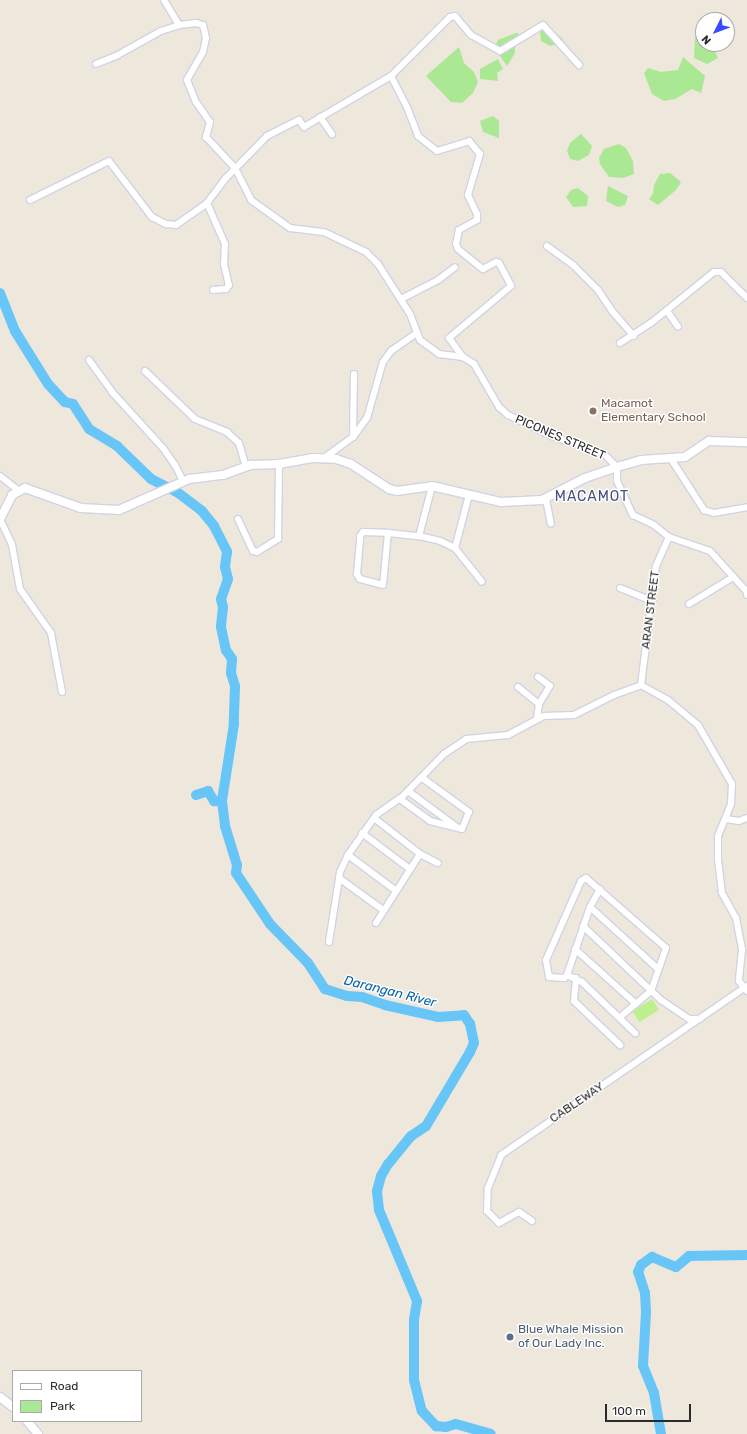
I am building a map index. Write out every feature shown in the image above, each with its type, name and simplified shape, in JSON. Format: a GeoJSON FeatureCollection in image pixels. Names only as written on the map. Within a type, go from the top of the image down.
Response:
{"type":"FeatureCollection","features":[{"type":"Feature","properties":{"kind":"street"},"geometry":{"type":"LineString","coordinates":[[164,0],[179,24]]}},
{"type":"Feature","properties":{"kind":"street"},"geometry":{"type":"LineString","coordinates":[[30,200],[109,161],[141,204],[159,222],[176,225],[207,203],[235,168],[267,136],[298,120],[304,127],[391,76],[450,18],[455,16],[471,35],[500,51],[543,25],[579,65]]}},
{"type":"Feature","properties":{"kind":"street"},"geometry":{"type":"LineString","coordinates":[[96,64],[116,56],[146,37],[179,24],[196,22],[203,25],[206,38],[204,52],[187,80],[196,102],[210,122],[206,137],[235,168],[251,200],[262,210],[290,228],[324,232],[366,252],[378,264],[401,299],[410,314],[416,334],[439,354],[463,357]]}},
{"type":"Feature","properties":{"kind":"street","name":"PICONES STREET"},"geometry":{"type":"LineString","coordinates":[[391,76],[407,107],[418,136],[437,151],[469,141],[480,154],[468,195],[477,214],[477,220],[459,230],[456,244],[458,249],[483,269],[496,262],[499,263],[511,286],[449,338],[463,357],[474,364],[499,407],[508,415],[554,437],[603,454],[617,467]]}},
{"type":"Feature","properties":{"kind":"street"},"geometry":{"type":"LineString","coordinates":[[320,117],[332,134]]}},
{"type":"Feature","properties":{"kind":"street"},"geometry":{"type":"LineString","coordinates":[[207,203],[225,244],[224,264],[229,285],[226,289],[213,290]]}},
{"type":"Feature","properties":{"kind":"street"},"geometry":{"type":"LineString","coordinates":[[546,246],[573,265],[598,290],[612,311],[634,336]]}},
{"type":"Feature","properties":{"kind":"street"},"geometry":{"type":"LineString","coordinates":[[401,299],[438,280],[455,267]]}},
{"type":"Feature","properties":{"kind":"street"},"geometry":{"type":"LineString","coordinates":[[620,343],[634,336],[718,270],[747,298]]}},
{"type":"Feature","properties":{"kind":"street"},"geometry":{"type":"LineString","coordinates":[[667,311],[678,327]]}},
{"type":"Feature","properties":{"kind":"street"},"geometry":{"type":"LineString","coordinates":[[324,458],[353,437],[367,418],[383,362],[391,351],[416,334]]}},
{"type":"Feature","properties":{"kind":"street"},"geometry":{"type":"LineString","coordinates":[[89,360],[112,392],[163,448],[176,465],[180,482]]}},
{"type":"Feature","properties":{"kind":"street"},"geometry":{"type":"LineString","coordinates":[[145,371],[195,419],[227,432],[239,443],[246,467]]}},
{"type":"Feature","properties":{"kind":"street"},"geometry":{"type":"LineString","coordinates":[[353,437],[354,374]]}},
{"type":"Feature","properties":{"kind":"street"},"geometry":{"type":"LineString","coordinates":[[62,692],[51,633],[20,589],[12,546],[0,519],[12,495],[18,490],[25,488],[96,511],[119,510],[180,482],[223,475],[246,467],[324,458],[351,464],[389,489],[432,486],[501,502],[546,499],[585,478],[617,467],[641,460],[685,457],[709,440],[747,442]]}},
{"type":"Feature","properties":{"kind":"street"},"geometry":{"type":"LineString","coordinates":[[672,459],[704,510],[714,513],[747,507]]}},
{"type":"Feature","properties":{"kind":"street"},"geometry":{"type":"LineString","coordinates":[[238,518],[253,552],[257,552],[278,539],[279,464]]}},
{"type":"Feature","properties":{"kind":"street"},"geometry":{"type":"LineString","coordinates":[[617,467],[617,481],[629,510],[669,537],[710,551],[747,596]]}},
{"type":"Feature","properties":{"kind":"street"},"geometry":{"type":"LineString","coordinates":[[0,476],[18,490]]}},
{"type":"Feature","properties":{"kind":"street"},"geometry":{"type":"LineString","coordinates":[[419,536],[432,486]]}},
{"type":"Feature","properties":{"kind":"street"},"geometry":{"type":"LineString","coordinates":[[455,548],[469,495]]}},
{"type":"Feature","properties":{"kind":"street"},"geometry":{"type":"LineString","coordinates":[[546,499],[551,524]]}},
{"type":"Feature","properties":{"kind":"street"},"geometry":{"type":"LineString","coordinates":[[388,533],[385,581],[378,586],[357,576],[360,536],[363,532],[388,533],[419,536],[440,541],[455,548],[482,582]]}},
{"type":"Feature","properties":{"kind":"street","name":"ARAN STREET"},"geometry":{"type":"LineString","coordinates":[[641,685],[656,566],[669,537]]}},
{"type":"Feature","properties":{"kind":"street"},"geometry":{"type":"LineString","coordinates":[[689,604],[732,577]]}},
{"type":"Feature","properties":{"kind":"street"},"geometry":{"type":"LineString","coordinates":[[620,588],[652,601]]}},
{"type":"Feature","properties":{"kind":"street"},"geometry":{"type":"LineString","coordinates":[[537,718],[539,704],[550,686],[538,677]]}},
{"type":"Feature","properties":{"kind":"street"},"geometry":{"type":"LineString","coordinates":[[329,942],[339,878],[348,855],[374,818],[400,799],[444,754],[466,739],[508,735],[537,718],[574,715],[614,695],[641,685],[668,700],[698,725],[732,784],[731,804],[718,837],[719,866],[722,892],[736,918],[742,950],[739,981],[746,988]]}},
{"type":"Feature","properties":{"kind":"street"},"geometry":{"type":"LineString","coordinates":[[518,687],[539,704]]}},
{"type":"Feature","properties":{"kind":"street"},"geometry":{"type":"LineString","coordinates":[[420,777],[469,812],[462,828],[459,829]]}},
{"type":"Feature","properties":{"kind":"street"},"geometry":{"type":"LineString","coordinates":[[408,791],[459,829]]}},
{"type":"Feature","properties":{"kind":"street"},"geometry":{"type":"LineString","coordinates":[[400,799],[430,821],[459,829]]}},
{"type":"Feature","properties":{"kind":"street"},"geometry":{"type":"LineString","coordinates":[[374,818],[420,854],[438,863]]}},
{"type":"Feature","properties":{"kind":"street"},"geometry":{"type":"LineString","coordinates":[[726,819],[739,821],[747,818]]}},
{"type":"Feature","properties":{"kind":"street"},"geometry":{"type":"LineString","coordinates":[[362,834],[410,869]]}},
{"type":"Feature","properties":{"kind":"street"},"geometry":{"type":"LineString","coordinates":[[376,923],[395,890],[420,854]]}},
{"type":"Feature","properties":{"kind":"street"},"geometry":{"type":"LineString","coordinates":[[348,855],[395,890]]}},
{"type":"Feature","properties":{"kind":"street"},"geometry":{"type":"LineString","coordinates":[[339,878],[383,910]]}},
{"type":"Feature","properties":{"kind":"street"},"geometry":{"type":"LineString","coordinates":[[600,888],[590,907],[567,975],[564,978],[549,977],[546,960],[581,881],[586,878],[600,888],[666,948],[657,968],[651,991],[620,1017]]}},
{"type":"Feature","properties":{"kind":"street"},"geometry":{"type":"LineString","coordinates":[[590,907],[657,968]]}},
{"type":"Feature","properties":{"kind":"street"},"geometry":{"type":"LineString","coordinates":[[583,926],[651,991],[689,1019],[701,1018]]}},
{"type":"Feature","properties":{"kind":"street"},"geometry":{"type":"LineString","coordinates":[[575,949],[636,1004]]}},
{"type":"Feature","properties":{"kind":"street"},"geometry":{"type":"LineString","coordinates":[[567,975],[576,978],[620,1017],[635,1033]]}},
{"type":"Feature","properties":{"kind":"street"},"geometry":{"type":"LineString","coordinates":[[576,978],[574,1001],[620,1045]]}},
{"type":"Feature","properties":{"kind":"street","name":"CABLEWAY"},"geometry":{"type":"LineString","coordinates":[[532,1221],[519,1212],[499,1223],[487,1211],[488,1188],[501,1156],[746,988]]}},
{"type":"Feature","properties":{"kind":"street"},"geometry":{"type":"LineString","coordinates":[[0,1397],[12,1406]]}},
{"type":"Feature","properties":{"kind":"street"},"geometry":{"type":"LineString","coordinates":[[28,1422],[38,1434]]}},
{"type":"Feature","properties":{"kind":"green space"},"geometry":{"type":"Polygon","coordinates":[[[547,26],[563,39],[559,44],[550,46],[541,41],[540,32],[547,26]]]}},
{"type":"Feature","properties":{"kind":"green space"},"geometry":{"type":"Polygon","coordinates":[[[516,33],[525,36],[515,44],[515,53],[507,66],[494,48],[498,40],[516,33]]]}},
{"type":"Feature","properties":{"kind":"green space"},"geometry":{"type":"Polygon","coordinates":[[[695,38],[695,52],[715,52],[718,58],[707,64],[694,58],[695,38]]]}},
{"type":"Feature","properties":{"kind":"green space"},"geometry":{"type":"Polygon","coordinates":[[[459,47],[464,63],[474,72],[478,82],[473,93],[462,103],[451,102],[426,76],[459,47]]]}},
{"type":"Feature","properties":{"kind":"green space"},"geometry":{"type":"Polygon","coordinates":[[[683,57],[705,76],[701,93],[692,89],[675,99],[664,101],[652,94],[644,73],[648,68],[661,72],[678,70],[683,57]]]}},
{"type":"Feature","properties":{"kind":"green space"},"geometry":{"type":"Polygon","coordinates":[[[498,59],[503,69],[497,73],[498,81],[480,79],[480,69],[498,59]]]}},
{"type":"Feature","properties":{"kind":"green space"},"geometry":{"type":"Polygon","coordinates":[[[493,116],[499,121],[499,138],[483,132],[480,121],[493,116]]]}},
{"type":"Feature","properties":{"kind":"green space"},"geometry":{"type":"Polygon","coordinates":[[[581,134],[592,146],[589,155],[578,161],[570,159],[567,151],[570,143],[581,134]]]}},
{"type":"Feature","properties":{"kind":"green space"},"geometry":{"type":"Polygon","coordinates":[[[619,144],[626,148],[633,161],[634,174],[623,178],[609,177],[600,164],[599,158],[604,149],[619,144]]]}},
{"type":"Feature","properties":{"kind":"green space"},"geometry":{"type":"Polygon","coordinates":[[[670,173],[681,182],[676,190],[658,205],[649,199],[653,194],[654,185],[660,174],[670,173]]]}},
{"type":"Feature","properties":{"kind":"green space"},"geometry":{"type":"Polygon","coordinates":[[[608,186],[628,196],[625,205],[618,207],[606,201],[608,186]]]}},
{"type":"Feature","properties":{"kind":"green space"},"geometry":{"type":"Polygon","coordinates":[[[578,188],[588,196],[587,206],[573,207],[566,197],[571,190],[578,188]]]}},
{"type":"Feature","properties":{"kind":"green space"},"geometry":{"type":"Polygon","coordinates":[[[652,999],[659,1010],[639,1022],[632,1011],[652,999]]]}},
{"type":"Feature","properties":{"kind":"waterway","name":"Darangan River"},"geometry":{"type":"LineString","coordinates":[[0,293],[15,331],[48,384],[65,402],[73,404],[89,429],[117,446],[151,479],[177,492],[202,511],[214,526],[227,552],[225,567],[228,579],[221,599],[223,607],[221,627],[226,650],[232,659],[231,673],[235,686],[234,724],[222,801]]}},
{"type":"Feature","properties":{"kind":"waterway","name":"Darangan River"},"geometry":{"type":"LineString","coordinates":[[196,795],[208,791],[214,801],[222,801],[225,826],[237,865],[236,873],[270,924],[308,963],[325,989],[347,996],[362,997],[385,1005],[438,1017],[464,1015],[470,1024],[474,1043],[470,1052],[426,1126],[411,1136],[388,1164],[381,1176],[377,1191],[379,1210],[417,1301],[414,1319],[414,1380],[422,1411],[436,1426],[446,1427],[456,1424],[491,1434]]}},
{"type":"Feature","properties":{"kind":"waterway","name":"Darangan River"},"geometry":{"type":"LineString","coordinates":[[661,1434],[654,1393],[643,1366],[646,1312],[645,1293],[638,1272],[641,1265],[652,1257],[676,1267],[689,1256],[747,1255]]}},
{"type":"Feature","properties":{"kind":"place","name":"Macamot Elementary School"},"geometry":{"type":"Point","coordinates":[593,411]}},
{"type":"Feature","properties":{"kind":"place","name":"Blue Whale Mission of Our Lady Inc."},"geometry":{"type":"Point","coordinates":[510,1337]}},
{"type":"Feature","properties":{"kind":"district","name":"MACAMOT"},"geometry":{"type":"Point","coordinates":[592,497]}}]}
